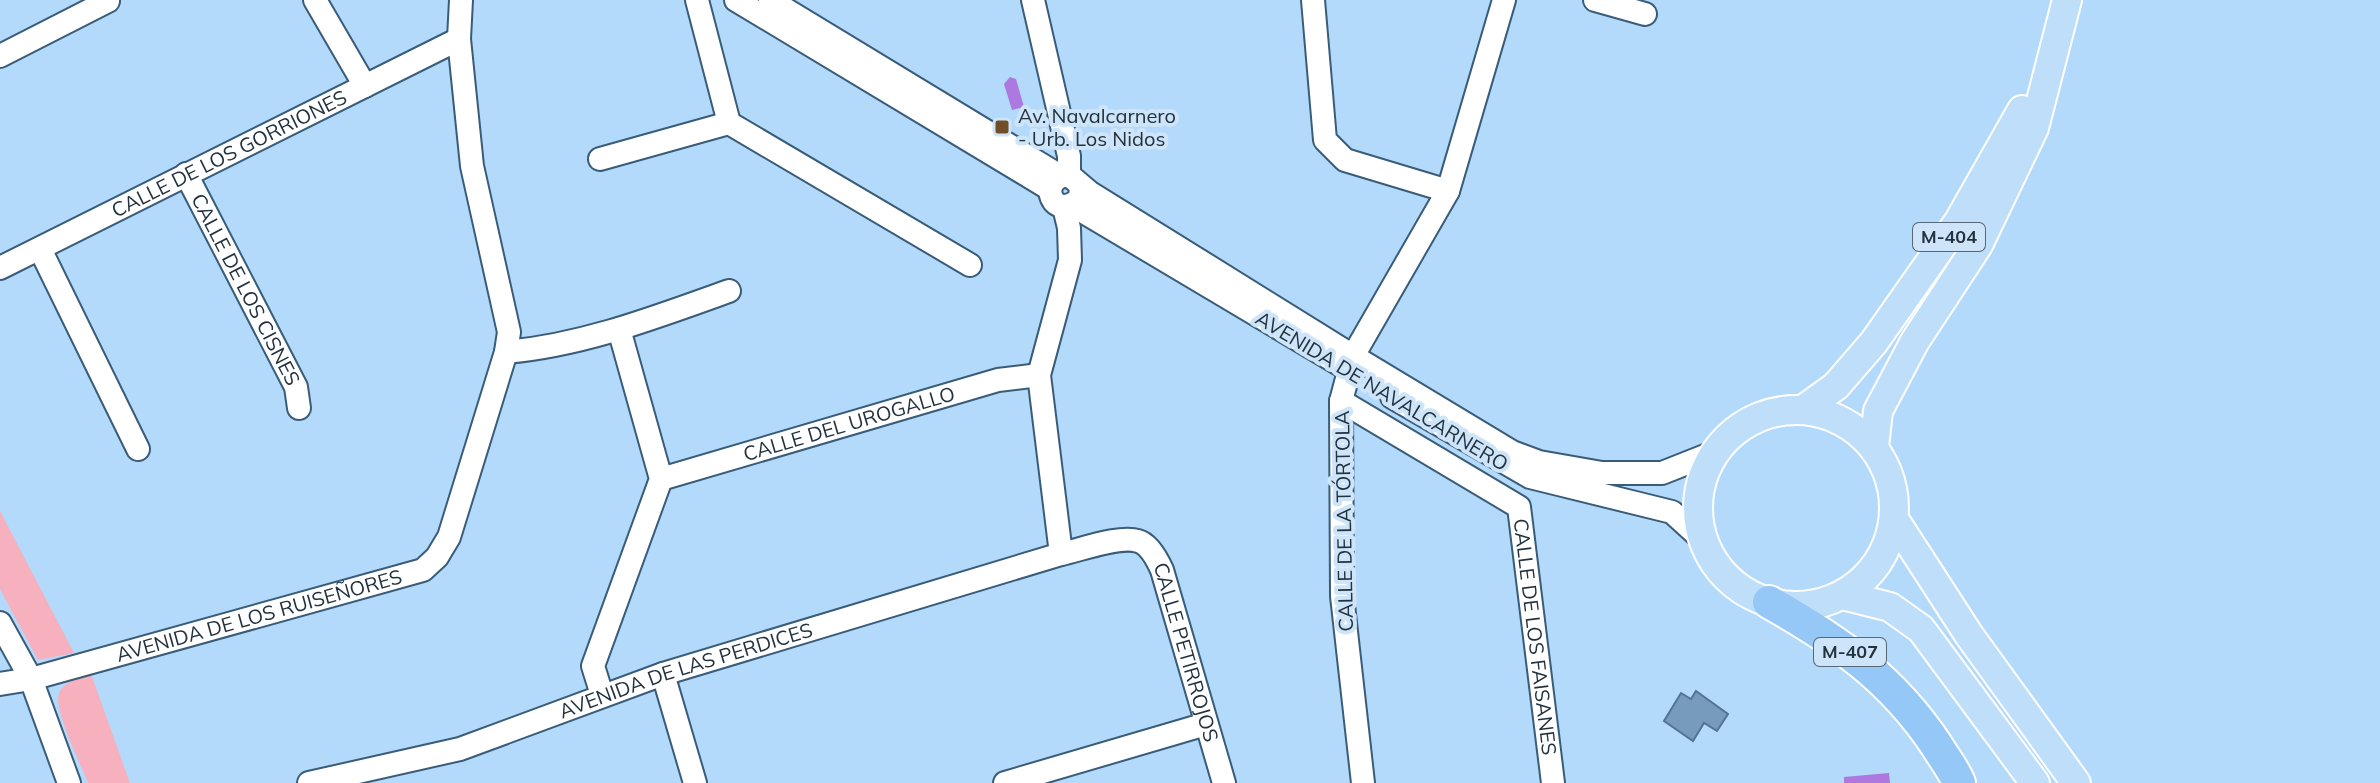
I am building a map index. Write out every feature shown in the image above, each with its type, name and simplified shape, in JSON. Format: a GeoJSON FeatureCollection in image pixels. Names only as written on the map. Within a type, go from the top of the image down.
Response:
{"type":"FeatureCollection","features":[{"type":"Feature","properties":{"kind":"highway","name":"M-407"},"geometry":{"type":"LineString","coordinates":[[1769,602],[1847,648],[1879,678],[1919,718],[1959,783]]}},
{"type":"Feature","properties":{"kind":"main road","name":"M-404"},"geometry":{"type":"LineString","coordinates":[[1874,447],[1878,411],[1915,341],[1978,245],[2034,128],[2067,0]]}},
{"type":"Feature","properties":{"kind":"main road","name":"M-404"},"geometry":{"type":"LineString","coordinates":[[1804,409],[1836,386],[1874,342],[1959,221],[2013,131],[2057,37]]}},
{"type":"Feature","properties":{"kind":"main road","name":"M-404"},"geometry":{"type":"LineString","coordinates":[[1804,409],[1830,415],[1854,428],[1874,447],[1890,481],[1894,519],[1888,542],[1877,563],[1861,581],[1842,595],[1819,603],[1794,606],[1769,602],[1748,593],[1729,579],[1715,562],[1704,541],[1698,511],[1702,480],[1715,452],[1732,433],[1754,419],[1778,411],[1804,409]]}},
{"type":"Feature","properties":{"kind":"main road","name":"M-404"},"geometry":{"type":"LineString","coordinates":[[1894,519],[1969,635],[2076,783]]}},
{"type":"Feature","properties":{"kind":"main road","name":"M-404"},"geometry":{"type":"LineString","coordinates":[[1842,595],[1890,607],[1921,629],[2035,783]]}},
{"type":"Feature","properties":{"kind":"street"},"geometry":{"type":"LineString","coordinates":[[315,0],[365,86]]}},
{"type":"Feature","properties":{"kind":"street","name":"AVENIDA DE LOS RUISEÑORES"},"geometry":{"type":"LineString","coordinates":[[0,684],[31,679],[423,570],[437,557],[449,537],[506,352],[509,332],[472,166],[459,39],[461,0]]}},
{"type":"Feature","properties":{"kind":"street"},"geometry":{"type":"LineString","coordinates":[[697,0],[729,123],[970,265]]}},
{"type":"Feature","properties":{"kind":"street","name":"AVENIDA DE NAVALCARNERO"},"geometry":{"type":"LineString","coordinates":[[736,0],[1066,190]]}},
{"type":"Feature","properties":{"kind":"street","name":"AVENIDA DE NAVALCARNERO"},"geometry":{"type":"LineString","coordinates":[[770,0],[1066,190],[1350,363],[1512,452],[1539,462],[1602,473],[1662,473],[1715,452]]}},
{"type":"Feature","properties":{"kind":"street"},"geometry":{"type":"LineString","coordinates":[[1033,0],[1069,156],[1066,190],[1070,260],[1039,375],[1061,554]]}},
{"type":"Feature","properties":{"kind":"street"},"geometry":{"type":"LineString","coordinates":[[1313,0],[1325,140],[1345,160],[1448,191]]}},
{"type":"Feature","properties":{"kind":"street","name":"CALLE DE LA TÓRTOLA"},"geometry":{"type":"LineString","coordinates":[[1363,783],[1342,596],[1341,401],[1350,363],[1448,191],[1504,0]]}},
{"type":"Feature","properties":{"kind":"street"},"geometry":{"type":"LineString","coordinates":[[1595,0],[1645,14]]}},
{"type":"Feature","properties":{"kind":"street"},"geometry":{"type":"LineString","coordinates":[[0,56],[108,1]]}},
{"type":"Feature","properties":{"kind":"street","name":"CALLE DE LOS GORRIONES"},"geometry":{"type":"LineString","coordinates":[[0,268],[459,39]]}},
{"type":"Feature","properties":{"kind":"street"},"geometry":{"type":"LineString","coordinates":[[600,159],[729,123]]}},
{"type":"Feature","properties":{"kind":"street","name":"CALLE DE LOS CISNES"},"geometry":{"type":"LineString","coordinates":[[186,174],[296,387],[299,408]]}},
{"type":"Feature","properties":{"kind":"street"},"geometry":{"type":"LineString","coordinates":[[40,249],[138,449]]}},
{"type":"Feature","properties":{"kind":"street"},"geometry":{"type":"LineString","coordinates":[[506,352],[548,348],[619,329],[729,291]]}},
{"type":"Feature","properties":{"kind":"street"},"geometry":{"type":"LineString","coordinates":[[602,695],[593,666],[661,479],[619,329]]}},
{"type":"Feature","properties":{"kind":"street","name":"AVENIDA DE NAVALCARNERO"},"geometry":{"type":"LineString","coordinates":[[1350,363],[1440,427],[1530,477],[1672,512],[1704,541]]}},
{"type":"Feature","properties":{"kind":"street","name":"CALLE DEL UROGALLO"},"geometry":{"type":"LineString","coordinates":[[661,479],[998,380],[1039,375]]}},
{"type":"Feature","properties":{"kind":"street","name":"CALLE DE LOS FAISANES"},"geometry":{"type":"LineString","coordinates":[[1341,401],[1519,507],[1553,783]]}},
{"type":"Feature","properties":{"kind":"street","name":"AVENIDA DE LAS PERDICES"},"geometry":{"type":"LineString","coordinates":[[309,783],[460,749],[663,674],[1061,554],[1125,539]]}},
{"type":"Feature","properties":{"kind":"street","name":"CALLE PETIRROJOS"},"geometry":{"type":"LineString","coordinates":[[1125,539],[1140,541],[1155,555],[1162,570],[1224,783]]}},
{"type":"Feature","properties":{"kind":"street"},"geometry":{"type":"LineString","coordinates":[[0,623],[31,679],[69,783]]}},
{"type":"Feature","properties":{"kind":"street"},"geometry":{"type":"LineString","coordinates":[[663,674],[695,783]]}},
{"type":"Feature","properties":{"kind":"street"},"geometry":{"type":"LineString","coordinates":[[1005,783],[1206,724]]}},
{"type":"Feature","properties":{"kind":"shaded area"},"geometry":{"type":"Polygon","coordinates":[[[1010,77],[1016,79],[1024,107],[1012,110],[1004,84],[1010,77]]]}},
{"type":"Feature","properties":{"kind":"shaded area"},"geometry":{"type":"Polygon","coordinates":[[[0,511],[74,653],[38,660],[0,589],[0,511]]]}},
{"type":"Feature","properties":{"kind":"shaded area"},"geometry":{"type":"Polygon","coordinates":[[[91,674],[130,783],[88,783],[64,724],[58,701],[61,689],[91,674]]]}},
{"type":"Feature","properties":{"kind":"shaded area"},"geometry":{"type":"Polygon","coordinates":[[[1889,773],[1890,783],[1844,783],[1844,777],[1889,773]]]}},
{"type":"Feature","properties":{"kind":"building"},"geometry":{"type":"Polygon","coordinates":[[[1696,691],[1728,714],[1717,731],[1704,723],[1693,741],[1664,721],[1681,693],[1691,699],[1696,691]]]}},
{"type":"Feature","properties":{"kind":"place","name":"Av. Navalcarnero - Urb. Los Nidos"},"geometry":{"type":"Point","coordinates":[1002,127]}}]}
